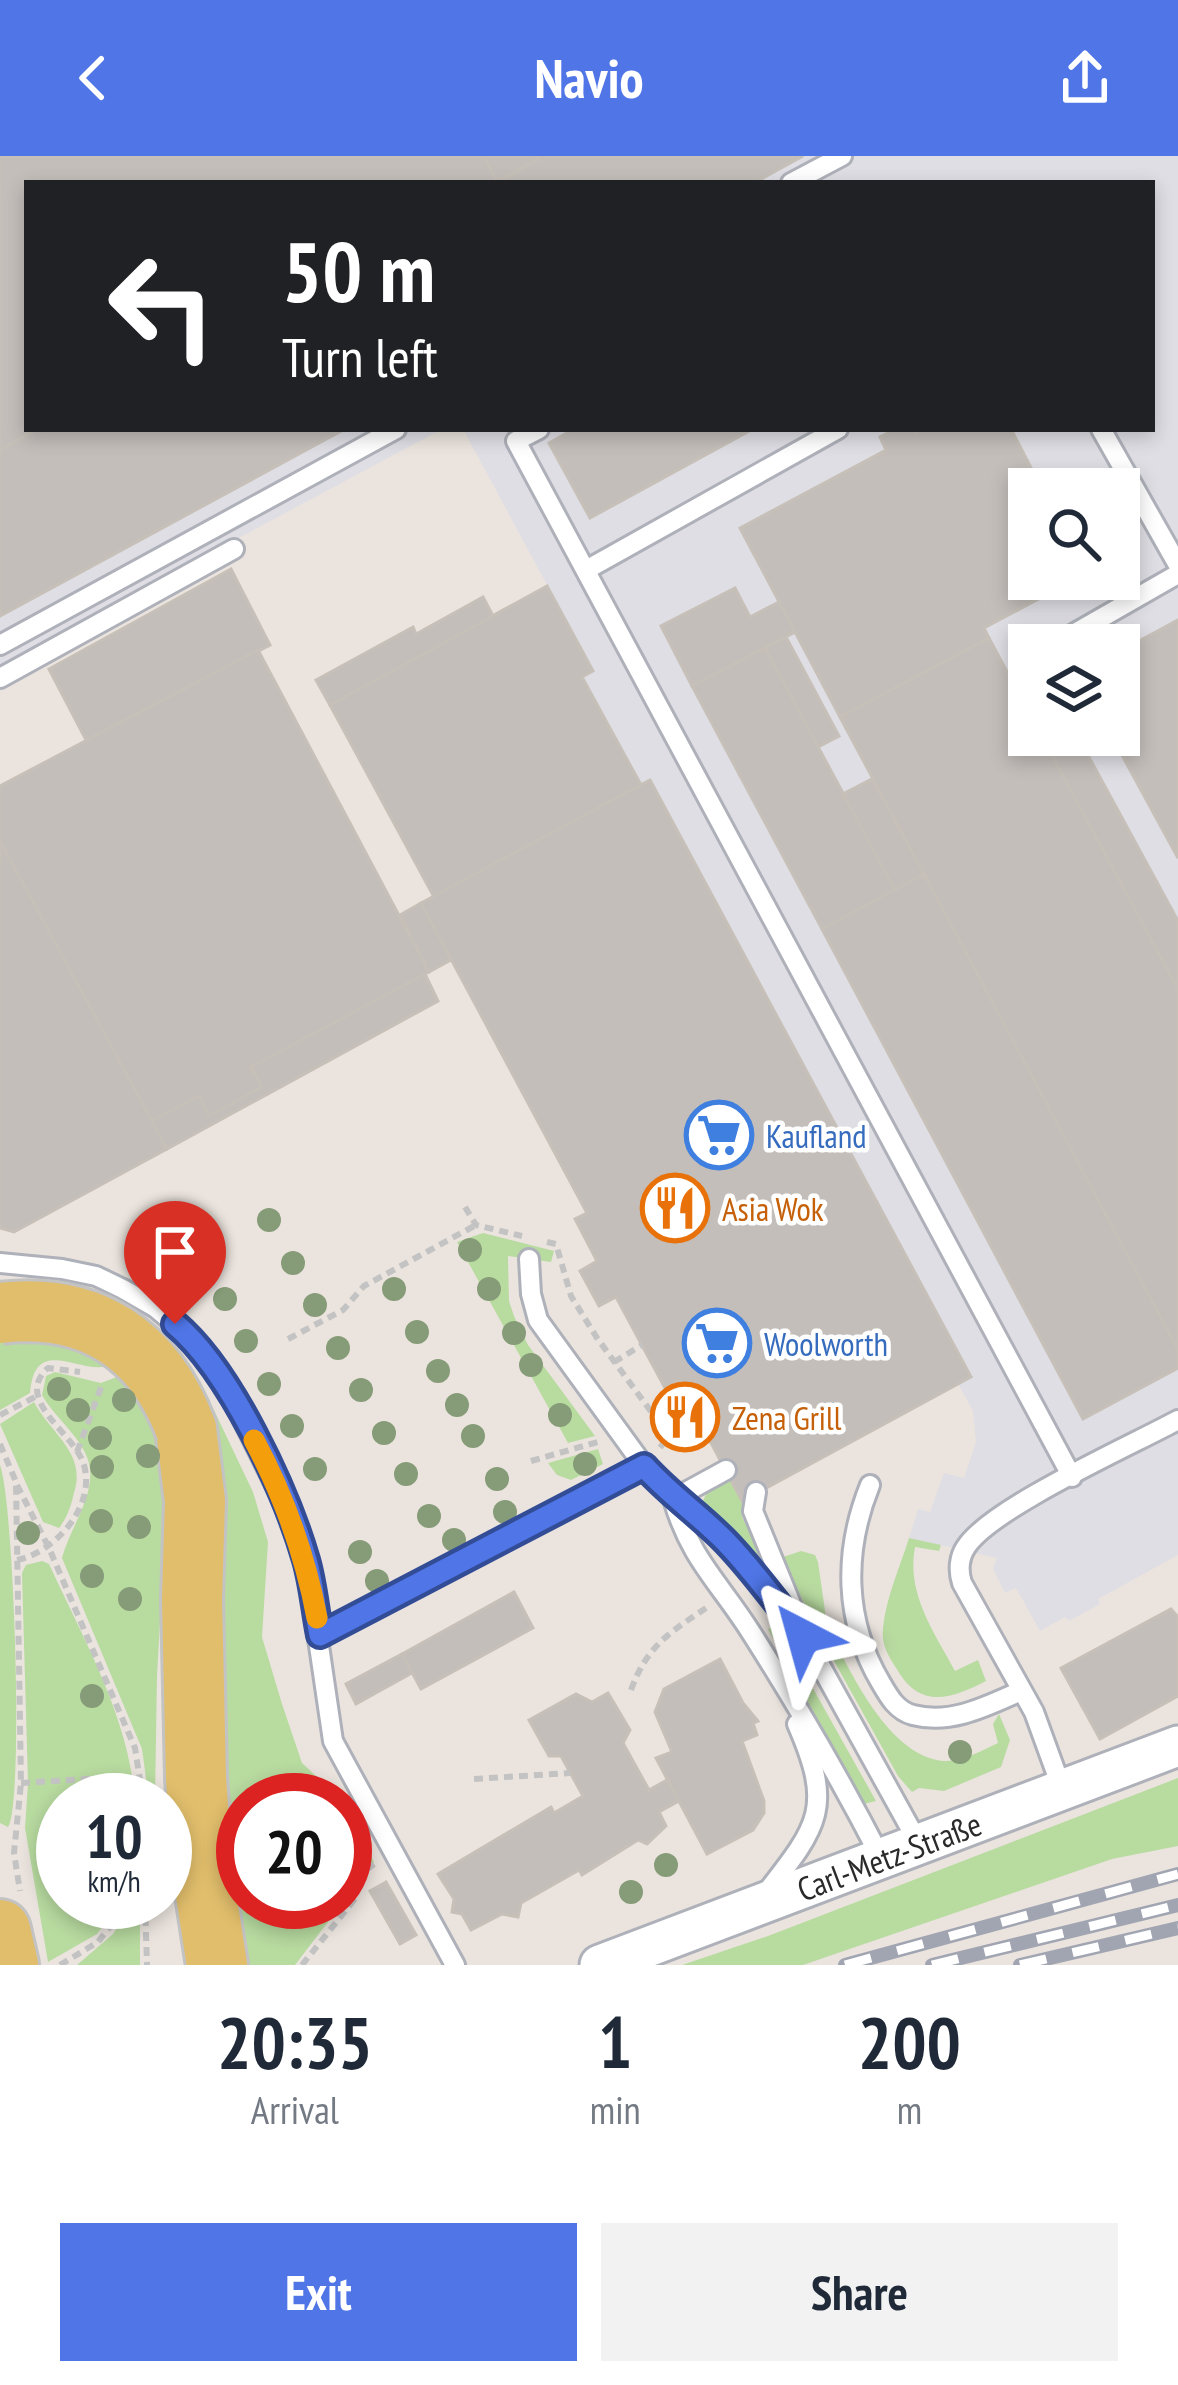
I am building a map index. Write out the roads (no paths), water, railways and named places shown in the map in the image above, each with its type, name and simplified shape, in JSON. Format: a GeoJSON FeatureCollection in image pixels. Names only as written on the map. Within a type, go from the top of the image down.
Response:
{"type":"FeatureCollection","features":[{"type":"Feature","properties":{"kind":"main road"},"geometry":{"type":"LineString","coordinates":[[0,1313],[63,1314],[97,1324],[123,1340],[148,1360],[171,1390],[186,1429],[195,1501],[192,1599],[203,1875],[217,1965]]}},
{"type":"Feature","properties":{"kind":"main road"},"geometry":{"type":"LineString","coordinates":[[173,1965],[174,1701],[192,1599]]}},
{"type":"Feature","properties":{"kind":"street","name":"Carl-Metz-Straße"},"geometry":{"type":"LineString","coordinates":[[600,1965],[1178,1746]]}},
{"type":"Feature","properties":{"kind":"lane"},"geometry":{"type":"LineString","coordinates":[[797,180],[842,156]]}},
{"type":"Feature","properties":{"kind":"lane"},"geometry":{"type":"LineString","coordinates":[[0,645],[390,432]]}},
{"type":"Feature","properties":{"kind":"lane"},"geometry":{"type":"LineString","coordinates":[[534,432],[516,442],[1072,1477]]}},
{"type":"Feature","properties":{"kind":"lane"},"geometry":{"type":"LineString","coordinates":[[586,570],[833,432]]}},
{"type":"Feature","properties":{"kind":"lane"},"geometry":{"type":"LineString","coordinates":[[1088,624],[1178,570],[1103,432]]}},
{"type":"Feature","properties":{"kind":"lane"},"geometry":{"type":"LineString","coordinates":[[0,678],[234,549]]}},
{"type":"Feature","properties":{"kind":"lane"},"geometry":{"type":"LineString","coordinates":[[529,1259],[538,1320],[644,1466],[673,1498],[729,1545],[803,1636],[919,1844]]}},
{"type":"Feature","properties":{"kind":"lane"},"geometry":{"type":"LineString","coordinates":[[0,1263],[96,1276],[156,1308],[194,1340],[227,1388],[290,1515],[307,1564],[334,1741],[454,1965]]}},
{"type":"Feature","properties":{"kind":"lane"},"geometry":{"type":"LineString","coordinates":[[1062,1789],[1034,1712],[962,1583],[962,1555],[979,1531],[1178,1420]]}},
{"type":"Feature","properties":{"kind":"lane"},"geometry":{"type":"LineString","coordinates":[[320,1635],[644,1466]]}},
{"type":"Feature","properties":{"kind":"lane"},"geometry":{"type":"LineString","coordinates":[[673,1498],[726,1470]]}},
{"type":"Feature","properties":{"kind":"lane"},"geometry":{"type":"LineString","coordinates":[[870,1485],[851,1553],[853,1619],[860,1645],[887,1694],[911,1715],[936,1718],[972,1712],[1021,1691]]}},
{"type":"Feature","properties":{"kind":"lane"},"geometry":{"type":"LineString","coordinates":[[757,1492],[753,1510],[803,1636]]}},
{"type":"Feature","properties":{"kind":"lane"},"geometry":{"type":"LineString","coordinates":[[673,1498],[687,1544],[771,1664],[882,1860]]}},
{"type":"Feature","properties":{"kind":"lane"},"geometry":{"type":"LineString","coordinates":[[755,1908],[807,1835],[817,1812],[816,1768],[771,1664]]}},
{"type":"Feature","properties":{"kind":"railway"},"geometry":{"type":"LineString","coordinates":[[845,1965],[1178,1874]]}},
{"type":"Feature","properties":{"kind":"railway"},"geometry":{"type":"LineString","coordinates":[[932,1965],[1178,1905]]}},
{"type":"Feature","properties":{"kind":"railway"},"geometry":{"type":"LineString","coordinates":[[1020,1965],[1178,1928]]}},
{"type":"Feature","properties":{"kind":"place","name":"Kaufland"},"geometry":{"type":"Point","coordinates":[719,1135]}},
{"type":"Feature","properties":{"kind":"place","name":"Asia Wok"},"geometry":{"type":"Point","coordinates":[675,1208]}},
{"type":"Feature","properties":{"kind":"place","name":"Woolworth"},"geometry":{"type":"Point","coordinates":[717,1343]}},
{"type":"Feature","properties":{"kind":"place","name":"Zena Grill"},"geometry":{"type":"Point","coordinates":[685,1417]}}]}
